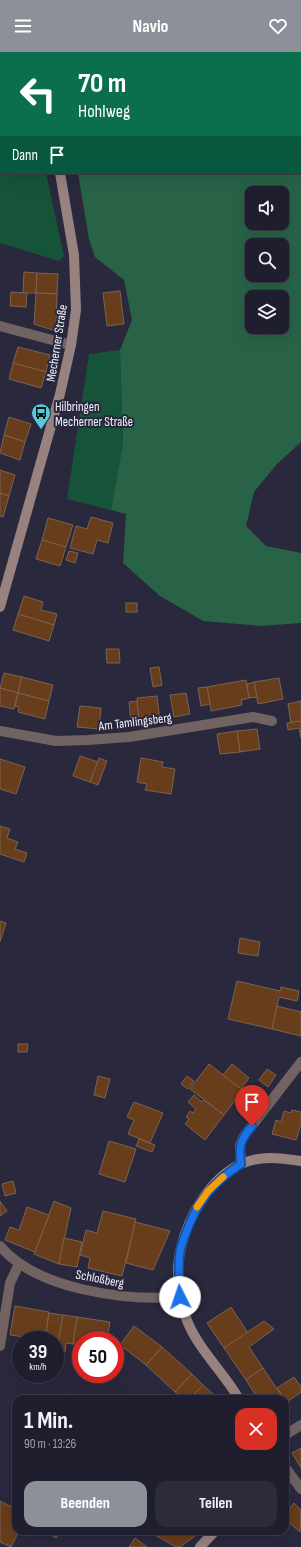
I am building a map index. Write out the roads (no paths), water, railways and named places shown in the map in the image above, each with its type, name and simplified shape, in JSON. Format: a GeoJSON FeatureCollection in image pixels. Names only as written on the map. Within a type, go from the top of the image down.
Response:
{"type":"FeatureCollection","features":[{"type":"Feature","properties":{"kind":"main road","name":"Mecherner Straße"},"geometry":{"type":"LineString","coordinates":[[0,607],[60,394],[71,346],[76,310],[76,283],[74,255],[60,174]]}},
{"type":"Feature","properties":{"kind":"main road"},"geometry":{"type":"LineString","coordinates":[[235,1395],[197,1341],[188,1323],[180,1297],[180,1249],[196,1209],[208,1191],[225,1174],[241,1164],[261,1158],[278,1158],[301,1161]]}},
{"type":"Feature","properties":{"kind":"main road"},"geometry":{"type":"LineString","coordinates":[[200,1547],[210,1535]]}},
{"type":"Feature","properties":{"kind":"street"},"geometry":{"type":"LineString","coordinates":[[0,326],[71,346]]}},
{"type":"Feature","properties":{"kind":"street","name":"Am Tamlingsberg"},"geometry":{"type":"LineString","coordinates":[[0,731],[56,741],[88,740],[128,737],[253,717],[272,722]]}},
{"type":"Feature","properties":{"kind":"street"},"geometry":{"type":"LineString","coordinates":[[241,1164],[240,1145],[244,1136],[301,1062]]}},
{"type":"Feature","properties":{"kind":"street","name":"Schloßberg"},"geometry":{"type":"LineString","coordinates":[[0,1246],[19,1264],[32,1272],[59,1282],[103,1293],[137,1298],[180,1297]]}},
{"type":"Feature","properties":{"kind":"street"},"geometry":{"type":"LineString","coordinates":[[0,1346],[10,1283],[19,1264]]}},
{"type":"Feature","properties":{"kind":"street"},"geometry":{"type":"LineString","coordinates":[[289,1432],[301,1425]]}},
{"type":"Feature","properties":{"kind":"street"},"geometry":{"type":"LineString","coordinates":[[289,1472],[301,1489]]}},
{"type":"Feature","properties":{"kind":"place","name":"Hilbringen Mecherner Straße"},"geometry":{"type":"Point","coordinates":[41,430]}}]}
